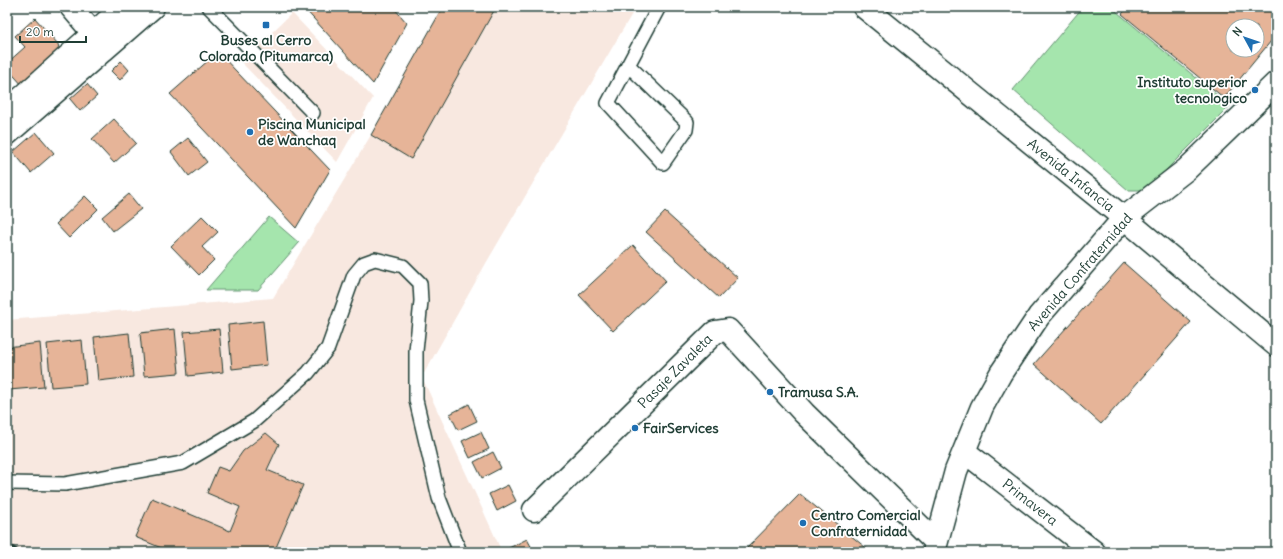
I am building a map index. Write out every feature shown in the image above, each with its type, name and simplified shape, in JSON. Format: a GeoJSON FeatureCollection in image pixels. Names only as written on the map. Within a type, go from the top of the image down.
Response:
{"type":"FeatureCollection","features":[{"type":"Feature","properties":{"kind":"street"},"geometry":{"type":"LineString","coordinates":[[71,7],[100,40]]}},
{"type":"Feature","properties":{"kind":"street"},"geometry":{"type":"LineString","coordinates":[[7,134],[100,40],[123,7]]}},
{"type":"Feature","properties":{"kind":"street"},"geometry":{"type":"LineString","coordinates":[[7,111],[100,40],[153,7]]}},
{"type":"Feature","properties":{"kind":"street","name":"Avenida Infancia"},"geometry":{"type":"LineString","coordinates":[[864,7],[1124,218],[1276,345]]}},
{"type":"Feature","properties":{"kind":"street","name":"Avenida Confraternidad"},"geometry":{"type":"LineString","coordinates":[[935,547],[956,471],[982,407],[1021,341],[1039,316],[1124,218],[1187,169],[1276,83]]}},
{"type":"Feature","properties":{"kind":"street","name":"Pasaje Zavaleta"},"geometry":{"type":"LineString","coordinates":[[534,510],[715,332],[728,330],[804,413],[935,547]]}},
{"type":"Feature","properties":{"kind":"street","name":"Primavera"},"geometry":{"type":"LineString","coordinates":[[965,452],[1094,552]]}},
{"type":"Feature","properties":{"kind":"lane"},"geometry":{"type":"LineString","coordinates":[[209,7],[313,112]]}},
{"type":"Feature","properties":{"kind":"lane"},"geometry":{"type":"LineString","coordinates":[[628,65],[687,122],[686,130],[663,163],[608,102],[659,7]]}},
{"type":"Feature","properties":{"kind":"lane"},"geometry":{"type":"LineString","coordinates":[[7,483],[66,484],[183,463],[254,420],[308,373],[328,348],[354,275],[364,263],[375,259],[403,266],[420,283],[421,301],[416,351],[416,400],[439,498],[460,552]]}},
{"type":"Feature","properties":{"kind":"shaded area"},"geometry":{"type":"Polygon","coordinates":[[[443,7],[636,7],[485,265],[422,377],[502,552],[7,552],[7,320],[273,298],[371,135],[443,7]]]}},
{"type":"Feature","properties":{"kind":"shaded area"},"geometry":{"type":"Polygon","coordinates":[[[292,13],[373,98],[337,162],[241,62],[292,13]]]}},
{"type":"Feature","properties":{"kind":"green space"},"geometry":{"type":"Polygon","coordinates":[[[1083,7],[1111,7],[1230,106],[1146,190],[1128,190],[1013,90],[1083,7]]]}},
{"type":"Feature","properties":{"kind":"green space"},"geometry":{"type":"Polygon","coordinates":[[[269,217],[299,243],[258,290],[206,290],[269,217]]]}},
{"type":"Feature","properties":{"kind":"building"},"geometry":{"type":"Polygon","coordinates":[[[303,7],[393,7],[407,23],[373,84],[303,7]]]}},
{"type":"Feature","properties":{"kind":"building"},"geometry":{"type":"Polygon","coordinates":[[[443,7],[496,7],[411,159],[371,135],[443,7]]]}},
{"type":"Feature","properties":{"kind":"building"},"geometry":{"type":"Polygon","coordinates":[[[1128,7],[1276,7],[1276,35],[1265,48],[1265,18],[1225,18],[1225,58],[1257,58],[1224,98],[1122,14],[1128,7]]]}},
{"type":"Feature","properties":{"kind":"building"},"geometry":{"type":"Polygon","coordinates":[[[35,18],[58,44],[60,53],[23,86],[7,68],[7,63],[25,47],[15,36],[35,18]]]}},
{"type":"Feature","properties":{"kind":"building","name":"Piscina Municipal de Wanchaq"},"geometry":{"type":"Polygon","coordinates":[[[218,52],[330,170],[296,228],[170,94],[218,52]]]}},
{"type":"Feature","properties":{"kind":"building"},"geometry":{"type":"Polygon","coordinates":[[[121,61],[129,70],[120,80],[111,71],[121,61]]]}},
{"type":"Feature","properties":{"kind":"building"},"geometry":{"type":"Polygon","coordinates":[[[87,84],[97,96],[80,111],[70,99],[87,84]]]}},
{"type":"Feature","properties":{"kind":"building"},"geometry":{"type":"Polygon","coordinates":[[[114,119],[136,143],[114,163],[92,139],[114,119]]]}},
{"type":"Feature","properties":{"kind":"building"},"geometry":{"type":"Polygon","coordinates":[[[36,132],[54,153],[31,173],[13,152],[36,132]]]}},
{"type":"Feature","properties":{"kind":"building"},"geometry":{"type":"Polygon","coordinates":[[[188,138],[207,162],[189,176],[171,152],[188,138]]]}},
{"type":"Feature","properties":{"kind":"building"},"geometry":{"type":"Polygon","coordinates":[[[129,194],[141,209],[113,231],[102,217],[129,194]]]}},
{"type":"Feature","properties":{"kind":"building"},"geometry":{"type":"Polygon","coordinates":[[[85,196],[98,209],[69,238],[56,224],[85,196]]]}},
{"type":"Feature","properties":{"kind":"building"},"geometry":{"type":"Polygon","coordinates":[[[665,212],[738,278],[719,298],[646,232],[665,212]]]}},
{"type":"Feature","properties":{"kind":"building"},"geometry":{"type":"Polygon","coordinates":[[[202,216],[218,232],[202,247],[214,260],[199,275],[171,246],[202,216]]]}},
{"type":"Feature","properties":{"kind":"building"},"geometry":{"type":"Polygon","coordinates":[[[633,245],[666,281],[613,331],[579,295],[633,245]]]}},
{"type":"Feature","properties":{"kind":"building"},"geometry":{"type":"Polygon","coordinates":[[[1124,263],[1191,322],[1101,424],[1034,364],[1124,263]]]}},
{"type":"Feature","properties":{"kind":"building"},"geometry":{"type":"Polygon","coordinates":[[[263,321],[267,365],[232,369],[228,325],[263,321]]]}},
{"type":"Feature","properties":{"kind":"building"},"geometry":{"type":"Polygon","coordinates":[[[175,329],[179,373],[144,376],[140,333],[175,329]]]}},
{"type":"Feature","properties":{"kind":"building"},"geometry":{"type":"Polygon","coordinates":[[[219,329],[223,372],[188,376],[184,332],[219,329]]]}},
{"type":"Feature","properties":{"kind":"building"},"geometry":{"type":"Polygon","coordinates":[[[129,333],[133,377],[98,381],[94,337],[129,333]]]}},
{"type":"Feature","properties":{"kind":"building"},"geometry":{"type":"Polygon","coordinates":[[[82,340],[86,384],[51,387],[47,344],[82,340]]]}},
{"type":"Feature","properties":{"kind":"building"},"geometry":{"type":"Polygon","coordinates":[[[40,343],[44,387],[9,390],[7,347],[40,343]]]}},
{"type":"Feature","properties":{"kind":"building"},"geometry":{"type":"Polygon","coordinates":[[[469,404],[477,421],[458,430],[450,414],[469,404]]]}},
{"type":"Feature","properties":{"kind":"building"},"geometry":{"type":"Polygon","coordinates":[[[481,432],[489,449],[470,458],[462,441],[481,432]]]}},
{"type":"Feature","properties":{"kind":"building"},"geometry":{"type":"Polygon","coordinates":[[[266,433],[279,444],[267,470],[303,485],[274,552],[171,552],[135,537],[152,498],[230,531],[240,507],[207,493],[218,467],[229,471],[243,451],[266,433]]]}},
{"type":"Feature","properties":{"kind":"building"},"geometry":{"type":"Polygon","coordinates":[[[493,452],[501,468],[482,478],[474,462],[493,452]]]}},
{"type":"Feature","properties":{"kind":"building"},"geometry":{"type":"Polygon","coordinates":[[[508,485],[516,501],[497,511],[489,494],[508,485]]]}},
{"type":"Feature","properties":{"kind":"building","name":"Centro Comercial Confraternidad"},"geometry":{"type":"Polygon","coordinates":[[[800,494],[871,552],[743,552],[800,494]]]}},
{"type":"Feature","properties":{"kind":"building"},"geometry":{"type":"Polygon","coordinates":[[[527,539],[534,552],[510,552],[509,548],[527,539]]]}},
{"type":"Feature","properties":{"kind":"railway"},"geometry":{"type":"LineString","coordinates":[[7,544],[20,552]]}},
{"type":"Feature","properties":{"kind":"place","name":"Buses al Cerro Colorado (Pitumarca)"},"geometry":{"type":"Point","coordinates":[266,25]}},
{"type":"Feature","properties":{"kind":"place","name":"Instituto superior tecnologico"},"geometry":{"type":"Point","coordinates":[1255,90]}},
{"type":"Feature","properties":{"kind":"place","name":"Piscina Municipal de Wanchaq"},"geometry":{"type":"Point","coordinates":[250,132]}},
{"type":"Feature","properties":{"kind":"place","name":"Tramusa S.A."},"geometry":{"type":"Point","coordinates":[770,392]}},
{"type":"Feature","properties":{"kind":"place","name":"FairServices"},"geometry":{"type":"Point","coordinates":[635,428]}},
{"type":"Feature","properties":{"kind":"place","name":"Centro Comercial Confraternidad"},"geometry":{"type":"Point","coordinates":[803,523]}}]}
